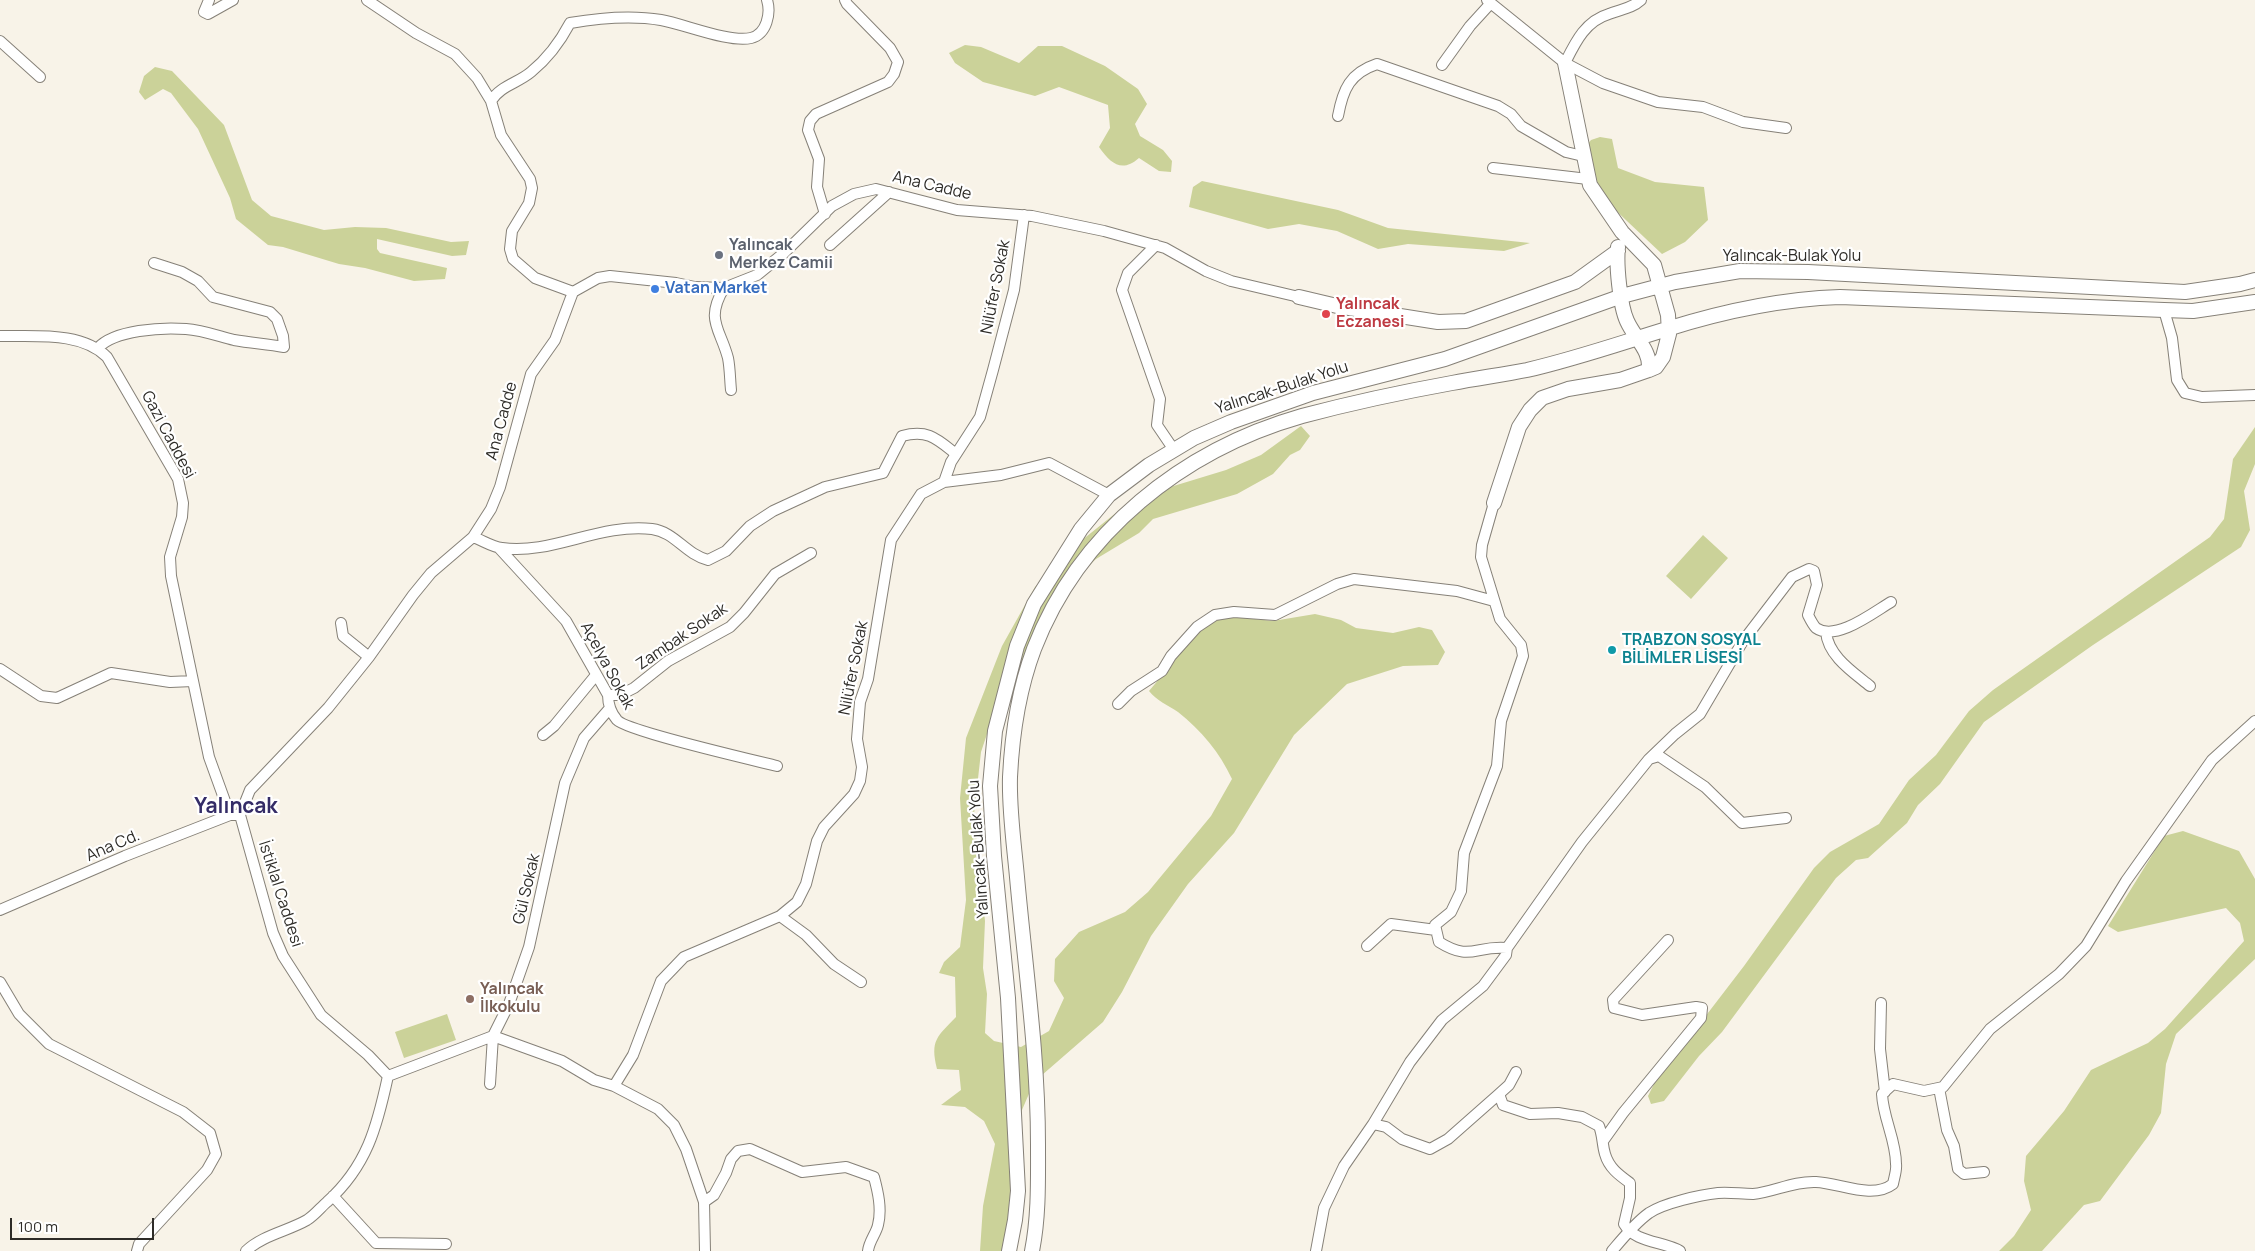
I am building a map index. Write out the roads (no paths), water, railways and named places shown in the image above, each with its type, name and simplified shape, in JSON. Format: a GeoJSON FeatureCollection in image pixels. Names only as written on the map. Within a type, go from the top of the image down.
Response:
{"type":"FeatureCollection","features":[{"type":"Feature","properties":{"kind":"main road"},"geometry":{"type":"LineString","coordinates":[[1494,503],[1519,426],[1530,410],[1542,398],[1568,389],[1620,380],[1656,367],[1663,357],[1669,328],[1666,307],[1658,286],[1654,264],[1622,232],[1597,197],[1588,179],[1565,63]]}},
{"type":"Feature","properties":{"kind":"main road"},"geometry":{"type":"LineString","coordinates":[[1622,232],[1616,268],[1626,320],[1639,338],[1649,359],[1650,370]]}},
{"type":"Feature","properties":{"kind":"main road"},"geometry":{"type":"LineString","coordinates":[[1299,297],[1337,306],[1438,322],[1466,321],[1575,282],[1618,251]]}},
{"type":"Feature","properties":{"kind":"main road","name":"Yalıncak-Bulak Yolu"},"geometry":{"type":"LineString","coordinates":[[1009,1251],[1018,1191],[1008,998],[994,856],[990,786],[995,731],[1015,651],[1034,604],[1080,529],[1109,495],[1149,465],[1194,438],[1231,422],[1304,396],[1445,359],[1622,296],[1658,286],[1740,271],[1878,275],[2062,287],[2185,292],[2255,280]]}},
{"type":"Feature","properties":{"kind":"main road","name":"Yalıncak-Bulak Yolu"},"geometry":{"type":"LineString","coordinates":[[1032,1251],[1037,1201],[1038,1084],[1022,932],[1010,780],[1016,721],[1034,649],[1062,592],[1088,555],[1127,512],[1156,487],[1210,452],[1244,437],[1300,417],[1451,383],[1528,370],[1669,328],[1766,304],[1812,298],[1840,297],[2193,311],[2255,302]]}},
{"type":"Feature","properties":{"kind":"street"},"geometry":{"type":"LineString","coordinates":[[209,0],[204,12],[208,14],[233,0]]}},
{"type":"Feature","properties":{"kind":"street"},"geometry":{"type":"LineString","coordinates":[[367,0],[416,33],[455,54],[476,78],[491,101],[501,136],[530,179],[532,188],[529,203],[512,231],[510,249],[513,259],[534,278],[573,292]]}},
{"type":"Feature","properties":{"kind":"street"},"geometry":{"type":"LineString","coordinates":[[491,101],[496,93],[531,72],[549,54],[570,23],[617,18],[661,20],[734,38],[752,38],[763,29],[768,18],[767,0]]}},
{"type":"Feature","properties":{"kind":"street"},"geometry":{"type":"LineString","coordinates":[[825,214],[816,187],[819,159],[808,130],[810,121],[816,114],[888,82],[894,74],[898,62],[890,48],[845,0]]}},
{"type":"Feature","properties":{"kind":"street"},"geometry":{"type":"LineString","coordinates":[[1565,63],[1579,35],[1593,22],[1606,14],[1634,7],[1641,0]]}},
{"type":"Feature","properties":{"kind":"street"},"geometry":{"type":"LineString","coordinates":[[1442,65],[1489,2],[1565,63],[1603,83],[1658,102],[1704,108],[1743,122],[1786,128]]}},
{"type":"Feature","properties":{"kind":"street"},"geometry":{"type":"LineString","coordinates":[[0,41],[40,76]]}},
{"type":"Feature","properties":{"kind":"street"},"geometry":{"type":"LineString","coordinates":[[1338,116],[1342,95],[1351,80],[1365,68],[1377,64],[1498,106],[1512,114],[1521,126],[1566,152],[1583,156]]}},
{"type":"Feature","properties":{"kind":"street"},"geometry":{"type":"LineString","coordinates":[[1493,168],[1588,179]]}},
{"type":"Feature","properties":{"kind":"street","name":"Ana Cadde"},"geometry":{"type":"LineString","coordinates":[[235,815],[250,790],[328,708],[369,657],[431,573],[473,537],[491,509],[500,487],[531,374],[555,340],[573,292],[598,278],[610,276],[676,283],[695,287],[724,288],[757,275],[784,253],[832,206],[854,194],[876,189],[957,210],[1024,215],[1104,231],[1165,248],[1206,271],[1231,281],[1299,297]]}},
{"type":"Feature","properties":{"kind":"street"},"geometry":{"type":"LineString","coordinates":[[830,245],[889,192]]}},
{"type":"Feature","properties":{"kind":"street","name":"Nilüfer Sokak"},"geometry":{"type":"LineString","coordinates":[[614,1086],[633,1055],[661,981],[684,957],[780,916],[797,902],[806,884],[817,841],[824,827],[854,794],[860,781],[862,767],[857,739],[860,702],[868,679],[891,540],[899,524],[921,494],[944,482],[956,454],[980,417],[1014,290],[1024,215]]}},
{"type":"Feature","properties":{"kind":"street"},"geometry":{"type":"LineString","coordinates":[[1156,245],[1128,273],[1122,290],[1160,399],[1156,426],[1174,450]]}},
{"type":"Feature","properties":{"kind":"street"},"geometry":{"type":"LineString","coordinates":[[0,336],[69,339],[98,348],[108,339],[159,328],[187,329],[237,340],[284,347],[283,336],[277,319],[270,312],[213,297],[198,281],[182,272],[154,263]]}},
{"type":"Feature","properties":{"kind":"street"},"geometry":{"type":"LineString","coordinates":[[724,288],[716,302],[714,316],[718,336],[728,359],[731,390]]}},
{"type":"Feature","properties":{"kind":"street"},"geometry":{"type":"LineString","coordinates":[[2164,310],[2172,338],[2176,380],[2184,392],[2202,397],[2255,395]]}},
{"type":"Feature","properties":{"kind":"street","name":"Gazi Caddesi"},"geometry":{"type":"LineString","coordinates":[[98,348],[107,357],[178,479],[183,503],[182,517],[170,557],[171,576],[210,757],[235,815]]}},
{"type":"Feature","properties":{"kind":"street"},"geometry":{"type":"LineString","coordinates":[[473,537],[500,548],[528,549],[606,530],[652,529],[671,536],[695,557],[708,560],[726,551],[750,526],[773,511],[825,487],[883,473],[902,436],[917,432],[929,435],[956,454]]}},
{"type":"Feature","properties":{"kind":"street"},"geometry":{"type":"LineString","coordinates":[[944,482],[1001,475],[1049,463],[1109,495]]}},
{"type":"Feature","properties":{"kind":"street"},"geometry":{"type":"LineString","coordinates":[[1494,503],[1482,545],[1481,558],[1500,619],[1521,645],[1523,656],[1502,721],[1497,766],[1464,853],[1462,891],[1451,912],[1435,925],[1439,942],[1451,950],[1467,953],[1496,947],[1507,948]]}},
{"type":"Feature","properties":{"kind":"street","name":"Açelya Sokak"},"geometry":{"type":"LineString","coordinates":[[500,548],[566,621],[608,695],[610,708],[617,721],[643,731],[777,766]]}},
{"type":"Feature","properties":{"kind":"street","name":"Zambak Sokak"},"geometry":{"type":"LineString","coordinates":[[608,695],[620,695],[634,688],[668,661],[730,627],[744,613],[775,574],[811,553]]}},
{"type":"Feature","properties":{"kind":"street"},"geometry":{"type":"LineString","coordinates":[[1316,1251],[1324,1208],[1344,1166],[1373,1124],[1410,1062],[1442,1020],[1483,986],[1506,955],[1507,948],[1582,842],[1649,759],[1674,734],[1700,714],[1742,641],[1792,577],[1809,569],[1814,571],[1817,585],[1808,614],[1815,627],[1826,632],[1841,631],[1891,602]]}},
{"type":"Feature","properties":{"kind":"street"},"geometry":{"type":"LineString","coordinates":[[1118,704],[1131,691],[1162,671],[1171,656],[1197,627],[1214,615],[1234,612],[1275,615],[1337,584],[1354,579],[1458,591],[1494,601]]}},
{"type":"Feature","properties":{"kind":"street"},"geometry":{"type":"LineString","coordinates":[[340,623],[343,636],[369,657]]}},
{"type":"Feature","properties":{"kind":"street"},"geometry":{"type":"LineString","coordinates":[[1826,632],[1826,639],[1842,662],[1870,686]]}},
{"type":"Feature","properties":{"kind":"street"},"geometry":{"type":"LineString","coordinates":[[0,669],[41,696],[57,698],[111,673],[170,682],[193,681]]}},
{"type":"Feature","properties":{"kind":"street"},"geometry":{"type":"LineString","coordinates":[[543,735],[554,726],[596,675]]}},
{"type":"Feature","properties":{"kind":"street","name":"Gül Sokak"},"geometry":{"type":"LineString","coordinates":[[490,1084],[493,1036],[509,1004],[529,947],[565,783],[584,738],[610,708]]}},
{"type":"Feature","properties":{"kind":"street"},"geometry":{"type":"LineString","coordinates":[[1612,1251],[1628,1231],[1650,1212],[1680,1202],[1718,1193],[1754,1194],[1792,1183],[1816,1182],[1862,1190],[1885,1190],[1893,1184],[1897,1165],[1883,1108],[1882,1094],[1893,1084],[1924,1091],[1944,1087],[1990,1029],[2059,974],[2086,946],[2126,881],[2212,760],[2255,721]]}},
{"type":"Feature","properties":{"kind":"street"},"geometry":{"type":"LineString","coordinates":[[1649,759],[1659,756],[1706,787],[1742,823],[1786,818]]}},
{"type":"Feature","properties":{"kind":"street","name":"İstiklal Caddesi"},"geometry":{"type":"LineString","coordinates":[[235,815],[245,833],[273,933],[283,956],[321,1015],[368,1055],[388,1076]]}},
{"type":"Feature","properties":{"kind":"street","name":"Ana Cd."},"geometry":{"type":"LineString","coordinates":[[0,910],[125,856],[235,815]]}},
{"type":"Feature","properties":{"kind":"street"},"geometry":{"type":"LineString","coordinates":[[780,916],[806,936],[834,964],[861,982]]}},
{"type":"Feature","properties":{"kind":"street"},"geometry":{"type":"LineString","coordinates":[[1367,946],[1391,924],[1436,930]]}},
{"type":"Feature","properties":{"kind":"street"},"geometry":{"type":"LineString","coordinates":[[1604,1141],[1623,1113],[1701,1018],[1702,1008],[1696,1007],[1642,1014],[1614,1008],[1613,1000],[1668,940]]}},
{"type":"Feature","properties":{"kind":"street"},"geometry":{"type":"LineString","coordinates":[[0,982],[19,1014],[49,1044],[183,1112],[210,1133],[216,1154],[207,1170],[139,1244],[137,1251]]}},
{"type":"Feature","properties":{"kind":"street"},"geometry":{"type":"LineString","coordinates":[[1882,1004],[1880,1049],[1885,1092]]}},
{"type":"Feature","properties":{"kind":"street"},"geometry":{"type":"LineString","coordinates":[[246,1251],[281,1231],[308,1219],[334,1196],[351,1176],[366,1154],[380,1111],[388,1076],[493,1036],[562,1061],[594,1080],[614,1086],[658,1109],[674,1125],[686,1149],[704,1202],[705,1251]]}},
{"type":"Feature","properties":{"kind":"street"},"geometry":{"type":"LineString","coordinates":[[1373,1124],[1386,1126],[1402,1139],[1430,1149],[1448,1139],[1499,1094],[1509,1085],[1516,1072]]}},
{"type":"Feature","properties":{"kind":"street"},"geometry":{"type":"LineString","coordinates":[[1939,1088],[1947,1130],[1954,1146],[1958,1169],[1964,1174],[1984,1172]]}},
{"type":"Feature","properties":{"kind":"street"},"geometry":{"type":"LineString","coordinates":[[1499,1094],[1503,1105],[1530,1114],[1558,1113],[1582,1117],[1599,1126],[1604,1141],[1605,1154],[1613,1170],[1630,1183],[1630,1198],[1624,1224],[1628,1231],[1649,1241],[1669,1245],[1680,1251]]}},
{"type":"Feature","properties":{"kind":"street"},"geometry":{"type":"LineString","coordinates":[[704,1202],[714,1195],[731,1159],[738,1151],[750,1149],[802,1172],[846,1167],[874,1177],[880,1199],[878,1225],[869,1244],[868,1251]]}},
{"type":"Feature","properties":{"kind":"street"},"geometry":{"type":"LineString","coordinates":[[334,1196],[376,1243],[446,1244]]}},
{"type":"Feature","properties":{"kind":"place","name":"Yalıncak Merkez Camii"},"geometry":{"type":"Point","coordinates":[719,255]}},
{"type":"Feature","properties":{"kind":"place","name":"Vatan Market"},"geometry":{"type":"Point","coordinates":[655,289]}},
{"type":"Feature","properties":{"kind":"place","name":"Yalıncak Eczanesi"},"geometry":{"type":"Point","coordinates":[1326,314]}},
{"type":"Feature","properties":{"kind":"place","name":"TRABZON SOSYAL BİLİMLER LİSESİ"},"geometry":{"type":"Point","coordinates":[1612,650]}},
{"type":"Feature","properties":{"kind":"place","name":"Yalıncak İlkokulu"},"geometry":{"type":"Point","coordinates":[470,999]}},
{"type":"Feature","properties":{"kind":"district","name":"Yalıncak"},"geometry":{"type":"Point","coordinates":[236,807]}}]}
